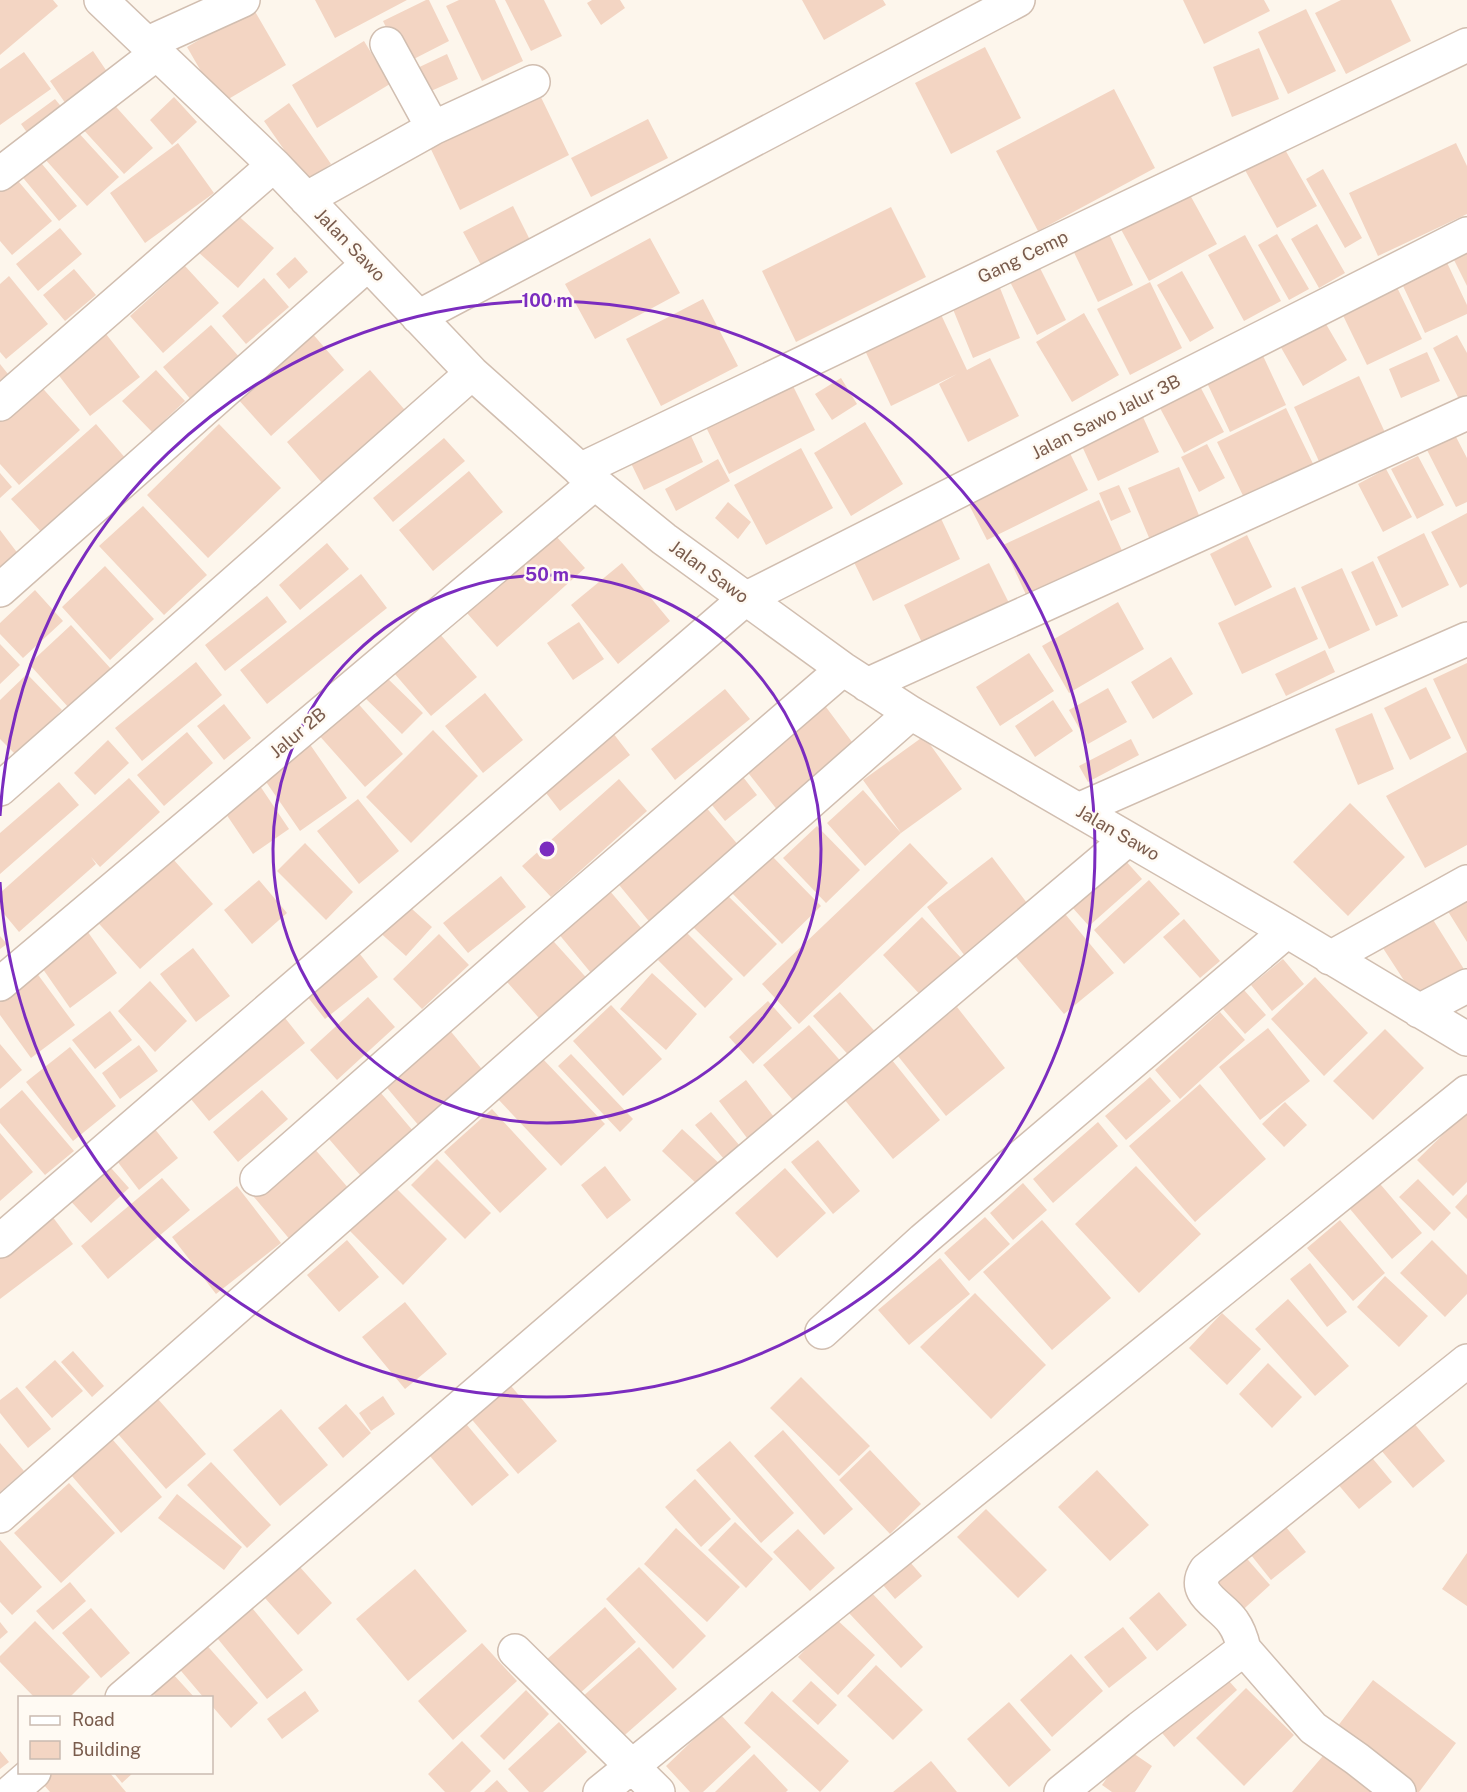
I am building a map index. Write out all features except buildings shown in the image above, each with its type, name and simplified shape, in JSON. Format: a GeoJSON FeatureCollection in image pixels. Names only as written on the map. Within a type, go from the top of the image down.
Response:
{"type":"FeatureCollection","features":[{"type":"Feature","properties":{"kind":"street","name":"Jalan Sawo"},"geometry":{"type":"LineString","coordinates":[[101,0],[274,165],[472,373],[588,476],[664,539],[855,677],[911,713],[1287,931],[1467,1039]]}},
{"type":"Feature","properties":{"kind":"street"},"geometry":{"type":"LineString","coordinates":[[0,174],[151,49],[243,0]]}},
{"type":"Feature","properties":{"kind":"street"},"geometry":{"type":"LineString","coordinates":[[418,317],[1018,0]]}},
{"type":"Feature","properties":{"kind":"street"},"geometry":{"type":"LineString","coordinates":[[387,44],[433,128]]}},
{"type":"Feature","properties":{"kind":"street","name":"Gang Cemp"},"geometry":{"type":"LineString","coordinates":[[588,476],[1467,45]]}},
{"type":"Feature","properties":{"kind":"street"},"geometry":{"type":"LineString","coordinates":[[306,199],[433,128],[532,82]]}},
{"type":"Feature","properties":{"kind":"street"},"geometry":{"type":"LineString","coordinates":[[0,404],[274,165]]}},
{"type":"Feature","properties":{"kind":"street","name":"Jalan Sawo Jalur 3B"},"geometry":{"type":"LineString","coordinates":[[0,1242],[745,599],[1467,234]]}},
{"type":"Feature","properties":{"kind":"street"},"geometry":{"type":"LineString","coordinates":[[0,590],[368,264]]}},
{"type":"Feature","properties":{"kind":"street"},"geometry":{"type":"LineString","coordinates":[[0,789],[472,373]]}},
{"type":"Feature","properties":{"kind":"street"},"geometry":{"type":"LineString","coordinates":[[257,1179],[538,932],[855,677],[1467,413]]}},
{"type":"Feature","properties":{"kind":"street","name":"Jalur 2B"},"geometry":{"type":"LineString","coordinates":[[0,984],[588,476]]}},
{"type":"Feature","properties":{"kind":"street"},"geometry":{"type":"LineString","coordinates":[[1078,810],[1467,639]]}},
{"type":"Feature","properties":{"kind":"street"},"geometry":{"type":"LineString","coordinates":[[0,1516],[911,713]]}},
{"type":"Feature","properties":{"kind":"street"},"geometry":{"type":"LineString","coordinates":[[124,1696],[728,1177],[1128,839]]}},
{"type":"Feature","properties":{"kind":"street"},"geometry":{"type":"LineString","coordinates":[[1330,958],[1467,882]]}},
{"type":"Feature","properties":{"kind":"street"},"geometry":{"type":"LineString","coordinates":[[822,1332],[940,1225],[1287,931]]}},
{"type":"Feature","properties":{"kind":"street"},"geometry":{"type":"LineString","coordinates":[[1419,1011],[1467,986]]}},
{"type":"Feature","properties":{"kind":"street"},"geometry":{"type":"LineString","coordinates":[[600,1792],[1467,1092]]}},
{"type":"Feature","properties":{"kind":"street"},"geometry":{"type":"LineString","coordinates":[[1399,1792],[1313,1728],[1244,1648],[1233,1622],[1203,1592],[1200,1584],[1201,1577],[1206,1570],[1467,1361]]}},
{"type":"Feature","properties":{"kind":"street"},"geometry":{"type":"LineString","coordinates":[[1061,1792],[1244,1648]]}},
{"type":"Feature","properties":{"kind":"street"},"geometry":{"type":"LineString","coordinates":[[515,1651],[658,1792]]}},
{"type":"Feature","properties":{"kind":"street"},"geometry":{"type":"LineString","coordinates":[[11,1792],[33,1774]]}}]}
